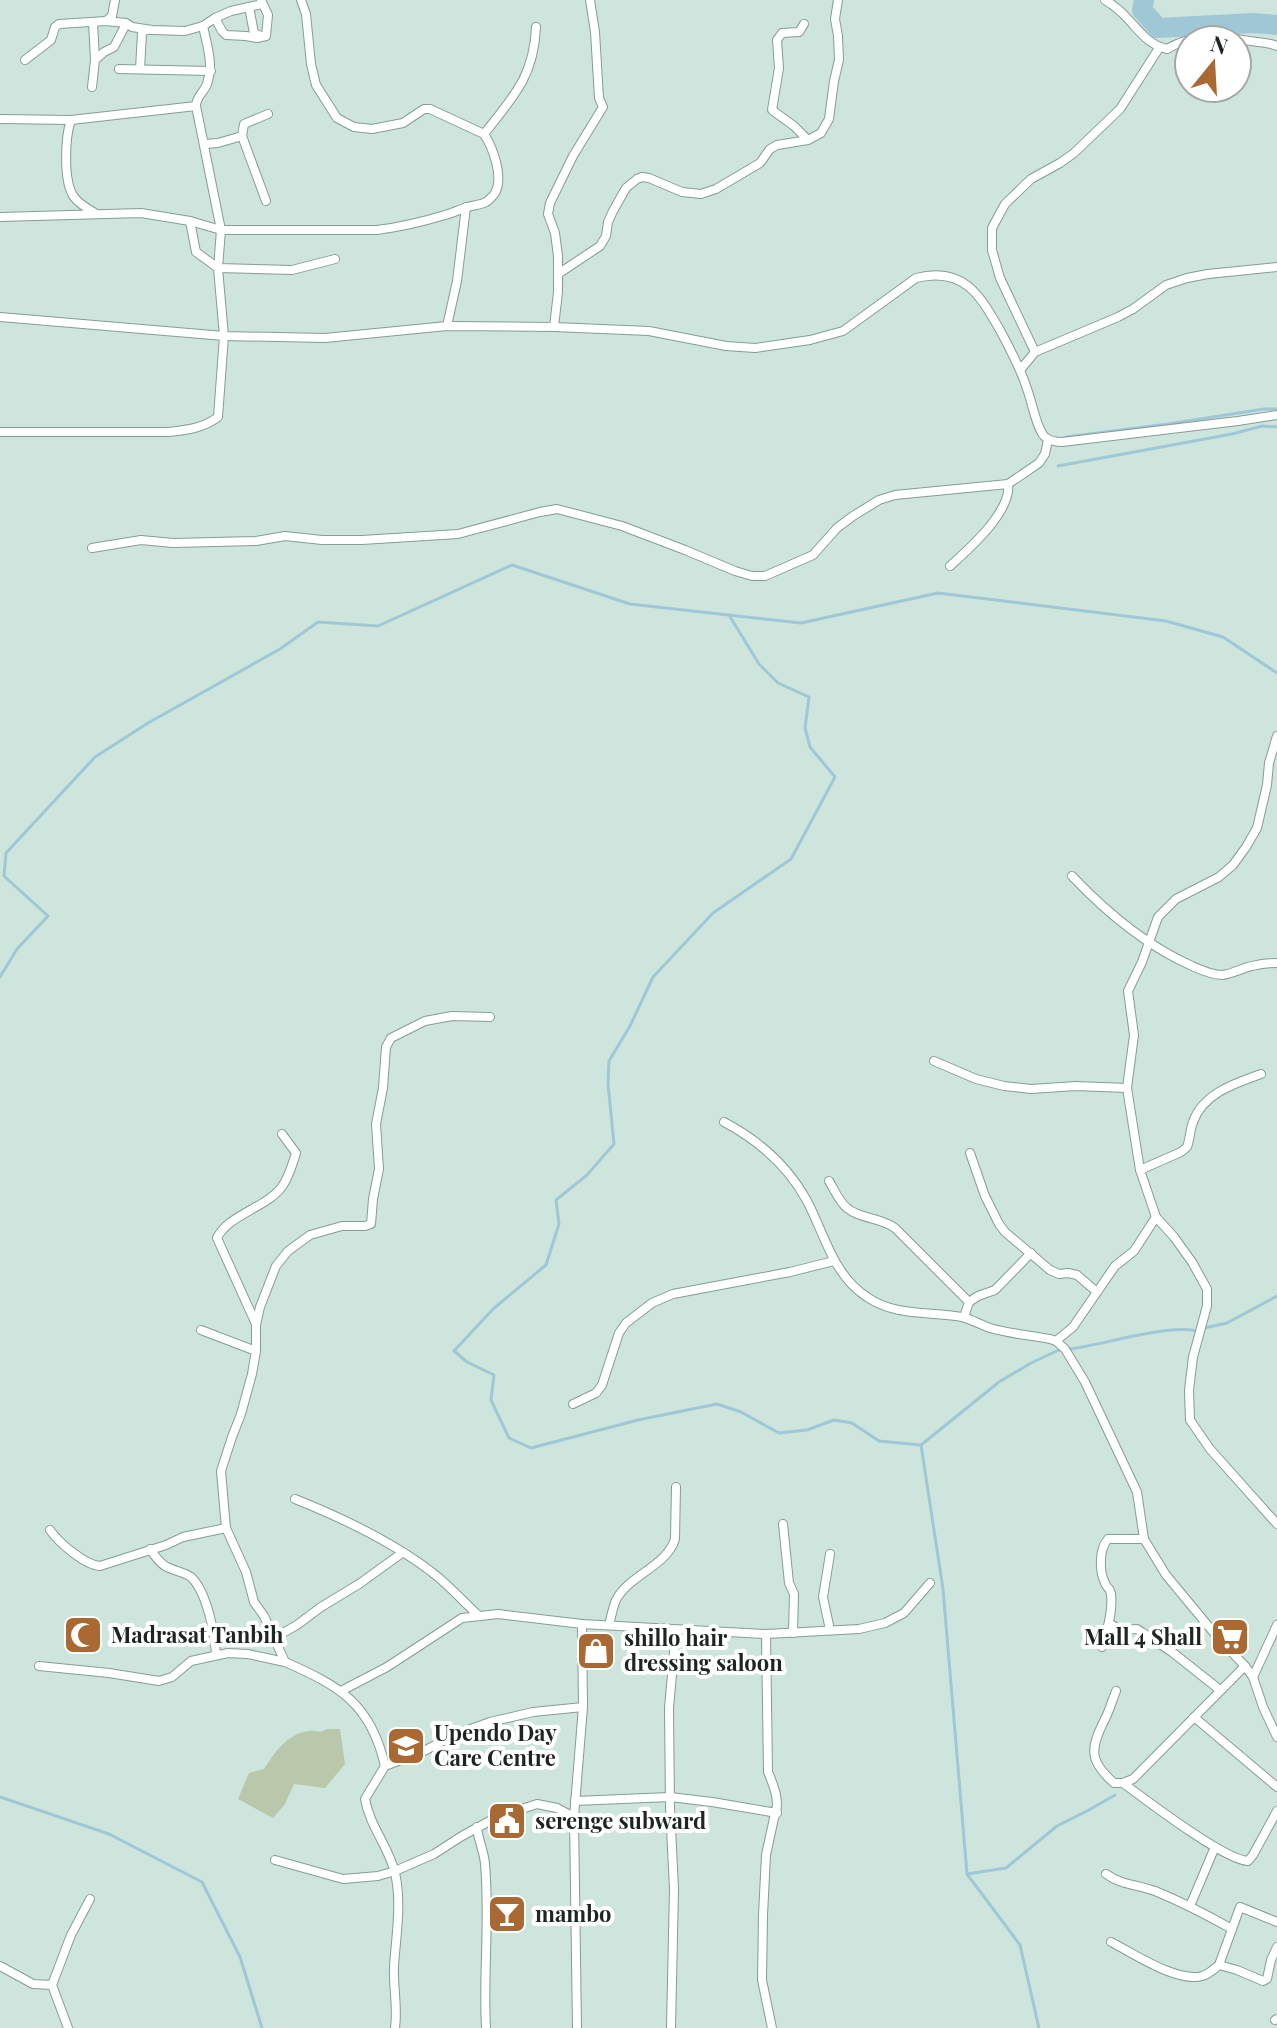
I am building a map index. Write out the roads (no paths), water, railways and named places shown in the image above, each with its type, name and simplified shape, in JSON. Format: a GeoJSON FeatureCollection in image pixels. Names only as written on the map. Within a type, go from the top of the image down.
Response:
{"type":"FeatureCollection","features":[{"type":"Feature","properties":{"kind":"street"},"geometry":{"type":"LineString","coordinates":[[106,21],[112,16],[115,0]]}},
{"type":"Feature","properties":{"kind":"street"},"geometry":{"type":"LineString","coordinates":[[0,217],[141,213],[221,230],[386,229],[412,225],[485,203],[494,195],[498,186],[496,165],[492,146],[484,134],[430,109],[424,109],[403,123],[372,129],[354,127],[337,118],[316,85],[306,14],[301,0]]}},
{"type":"Feature","properties":{"kind":"street"},"geometry":{"type":"LineString","coordinates":[[554,327],[558,256],[555,233],[548,214],[550,203],[573,156],[603,107],[599,98],[590,0]]}},
{"type":"Feature","properties":{"kind":"street"},"geometry":{"type":"LineString","coordinates":[[558,274],[600,246],[613,211],[626,188],[637,179],[649,178],[682,192],[701,194],[751,169],[777,145],[808,140],[821,133],[829,119],[839,60],[835,19],[838,0]]}},
{"type":"Feature","properties":{"kind":"street"},"geometry":{"type":"LineString","coordinates":[[1105,0],[1119,9],[1142,36],[1159,48],[1167,49],[1193,38],[1226,38],[1277,46]]}},
{"type":"Feature","properties":{"kind":"street"},"geometry":{"type":"LineString","coordinates":[[25,60],[51,40],[56,25],[106,21],[152,30],[185,31],[203,26],[230,6],[249,7],[261,2],[268,15],[266,36]]}},
{"type":"Feature","properties":{"kind":"street"},"geometry":{"type":"LineString","coordinates":[[249,7],[254,33],[266,36]]}},
{"type":"Feature","properties":{"kind":"street"},"geometry":{"type":"LineString","coordinates":[[215,18],[226,35],[266,36]]}},
{"type":"Feature","properties":{"kind":"street"},"geometry":{"type":"LineString","coordinates":[[92,87],[95,60],[93,22]]}},
{"type":"Feature","properties":{"kind":"street"},"geometry":{"type":"LineString","coordinates":[[126,24],[131,35],[141,38]]}},
{"type":"Feature","properties":{"kind":"street"},"geometry":{"type":"LineString","coordinates":[[95,60],[114,47],[126,24]]}},
{"type":"Feature","properties":{"kind":"street"},"geometry":{"type":"LineString","coordinates":[[804,24],[799,32],[782,33],[777,40],[779,68],[772,110],[808,140]]}},
{"type":"Feature","properties":{"kind":"street"},"geometry":{"type":"LineString","coordinates":[[0,432],[169,432],[192,430],[218,417],[224,336],[218,268],[221,230],[196,106],[196,99],[206,87],[211,71],[203,26]]}},
{"type":"Feature","properties":{"kind":"street"},"geometry":{"type":"LineString","coordinates":[[484,134],[528,74],[536,43],[536,27]]}},
{"type":"Feature","properties":{"kind":"street"},"geometry":{"type":"LineString","coordinates":[[140,69],[142,31],[152,30]]}},
{"type":"Feature","properties":{"kind":"street"},"geometry":{"type":"LineString","coordinates":[[1035,352],[1000,278],[992,250],[992,228],[1005,204],[1031,179],[1074,153],[1120,109],[1159,48]]}},
{"type":"Feature","properties":{"kind":"street"},"geometry":{"type":"LineString","coordinates":[[119,69],[211,71]]}},
{"type":"Feature","properties":{"kind":"street"},"geometry":{"type":"LineString","coordinates":[[0,119],[71,120],[196,106]]}},
{"type":"Feature","properties":{"kind":"street"},"geometry":{"type":"LineString","coordinates":[[266,201],[242,136],[244,124],[268,114]]}},
{"type":"Feature","properties":{"kind":"street"},"geometry":{"type":"LineString","coordinates":[[71,120],[66,139],[70,188],[75,198],[97,215]]}},
{"type":"Feature","properties":{"kind":"street"},"geometry":{"type":"LineString","coordinates":[[204,144],[242,136]]}},
{"type":"Feature","properties":{"kind":"street"},"geometry":{"type":"LineString","coordinates":[[447,326],[457,281],[466,207]]}},
{"type":"Feature","properties":{"kind":"street"},"geometry":{"type":"LineString","coordinates":[[190,221],[196,252],[218,268],[292,270],[335,259]]}},
{"type":"Feature","properties":{"kind":"street"},"geometry":{"type":"LineString","coordinates":[[1021,369],[1035,352],[1118,317],[1166,285],[1208,274],[1277,267]]}},
{"type":"Feature","properties":{"kind":"street"},"geometry":{"type":"LineString","coordinates":[[0,317],[224,336],[325,338],[447,326],[554,327],[649,331],[726,346],[755,348],[810,340],[843,331],[916,278],[945,276],[965,283],[985,303],[1021,369],[1041,431],[1048,440],[1062,442],[1277,415]]}},
{"type":"Feature","properties":{"kind":"street"},"geometry":{"type":"LineString","coordinates":[[92,548],[141,540],[173,543],[256,541],[285,536],[362,540],[458,534],[557,509],[622,526],[735,571],[765,576],[813,555],[837,528],[879,500],[895,495],[1008,484],[1039,463],[1048,440]]}},
{"type":"Feature","properties":{"kind":"street"},"geometry":{"type":"LineString","coordinates":[[950,566],[1004,506],[1008,498],[1008,484]]}},
{"type":"Feature","properties":{"kind":"street"},"geometry":{"type":"LineString","coordinates":[[1277,736],[1257,828],[1246,847],[1219,877],[1176,899],[1158,917],[1128,991],[1134,1035],[1127,1088],[1140,1170],[1156,1217],[1192,1262],[1207,1289],[1207,1306],[1193,1357],[1189,1390],[1190,1420],[1210,1449],[1277,1524]]}},
{"type":"Feature","properties":{"kind":"street"},"geometry":{"type":"LineString","coordinates":[[1072,876],[1126,928],[1175,958],[1215,974],[1230,974],[1251,966],[1277,963]]}},
{"type":"Feature","properties":{"kind":"street"},"geometry":{"type":"LineString","coordinates":[[285,1662],[264,1616],[254,1602],[246,1572],[226,1528],[221,1471],[241,1414],[256,1351],[260,1307],[276,1266],[288,1251],[310,1235],[342,1226],[371,1224],[379,1169],[376,1124],[386,1047],[391,1038],[425,1021],[452,1016],[490,1017]]}},
{"type":"Feature","properties":{"kind":"street"},"geometry":{"type":"LineString","coordinates":[[934,1061],[976,1079],[1004,1086],[1031,1089],[1076,1086],[1127,1088]]}},
{"type":"Feature","properties":{"kind":"street"},"geometry":{"type":"LineString","coordinates":[[1140,1170],[1187,1147],[1196,1114],[1227,1086],[1261,1074]]}},
{"type":"Feature","properties":{"kind":"street"},"geometry":{"type":"LineString","coordinates":[[724,1122],[748,1135],[792,1178],[807,1201],[834,1261],[851,1284],[864,1295],[884,1307],[964,1317],[1004,1331],[1056,1341],[1065,1349],[1085,1382],[1137,1492],[1144,1539],[1166,1575],[1253,1677],[1277,1737]]}},
{"type":"Feature","properties":{"kind":"street"},"geometry":{"type":"LineString","coordinates":[[256,1325],[217,1238],[238,1218],[281,1188],[296,1153],[282,1134]]}},
{"type":"Feature","properties":{"kind":"street"},"geometry":{"type":"LineString","coordinates":[[970,1153],[985,1196],[1005,1232],[1050,1270],[1077,1275],[1097,1292]]}},
{"type":"Feature","properties":{"kind":"street"},"geometry":{"type":"LineString","coordinates":[[829,1181],[844,1206],[856,1214],[886,1222],[895,1228],[969,1302]]}},
{"type":"Feature","properties":{"kind":"street"},"geometry":{"type":"LineString","coordinates":[[1056,1341],[1073,1327],[1115,1266],[1134,1251],[1156,1217]]}},
{"type":"Feature","properties":{"kind":"street"},"geometry":{"type":"LineString","coordinates":[[964,1317],[969,1302],[995,1290],[1031,1253]]}},
{"type":"Feature","properties":{"kind":"street"},"geometry":{"type":"LineString","coordinates":[[573,1404],[596,1393],[602,1385],[619,1333],[626,1323],[652,1303],[673,1294],[834,1261]]}},
{"type":"Feature","properties":{"kind":"street"},"geometry":{"type":"LineString","coordinates":[[201,1330],[256,1351]]}},
{"type":"Feature","properties":{"kind":"street"},"geometry":{"type":"LineString","coordinates":[[609,1625],[616,1600],[673,1546],[676,1487]]}},
{"type":"Feature","properties":{"kind":"street"},"geometry":{"type":"LineString","coordinates":[[295,1499],[350,1523],[402,1553],[437,1576],[479,1616]]}},
{"type":"Feature","properties":{"kind":"street"},"geometry":{"type":"LineString","coordinates":[[783,1524],[789,1583],[794,1594],[793,1633]]}},
{"type":"Feature","properties":{"kind":"street"},"geometry":{"type":"LineString","coordinates":[[50,1530],[65,1547],[92,1566],[100,1566],[183,1537],[226,1528]]}},
{"type":"Feature","properties":{"kind":"street"},"geometry":{"type":"LineString","coordinates":[[1102,1647],[1109,1623],[1111,1595],[1103,1580],[1103,1544],[1108,1539],[1144,1539]]}},
{"type":"Feature","properties":{"kind":"street"},"geometry":{"type":"LineString","coordinates":[[150,1549],[164,1566],[185,1574],[195,1583],[213,1630],[216,1655]]}},
{"type":"Feature","properties":{"kind":"street"},"geometry":{"type":"LineString","coordinates":[[274,1638],[402,1553]]}},
{"type":"Feature","properties":{"kind":"street"},"geometry":{"type":"LineString","coordinates":[[830,1554],[823,1597],[830,1630]]}},
{"type":"Feature","properties":{"kind":"street"},"geometry":{"type":"LineString","coordinates":[[341,1691],[387,1667],[462,1618],[498,1614],[582,1624],[766,1634],[859,1629],[885,1623],[904,1613],[930,1583]]}},
{"type":"Feature","properties":{"kind":"street"},"geometry":{"type":"LineString","coordinates":[[1109,1623],[1120,1630],[1137,1629],[1220,1690]]}},
{"type":"Feature","properties":{"kind":"street"},"geometry":{"type":"LineString","coordinates":[[577,2028],[574,1817],[583,1707],[582,1624]]}},
{"type":"Feature","properties":{"kind":"street"},"geometry":{"type":"LineString","coordinates":[[1253,1677],[1277,1625]]}},
{"type":"Feature","properties":{"kind":"street"},"geometry":{"type":"LineString","coordinates":[[671,2028],[674,1889],[669,1708],[676,1630]]}},
{"type":"Feature","properties":{"kind":"street"},"geometry":{"type":"LineString","coordinates":[[766,1634],[768,1772],[775,1792],[777,1813],[766,1855],[762,1980],[772,2028]]}},
{"type":"Feature","properties":{"kind":"street"},"geometry":{"type":"LineString","coordinates":[[39,1666],[159,1681],[172,1677],[191,1661],[228,1653],[285,1662],[341,1691],[359,1708],[372,1726],[385,1766]]}},
{"type":"Feature","properties":{"kind":"street"},"geometry":{"type":"LineString","coordinates":[[1116,1691],[1093,1747],[1103,1772],[1114,1783],[1123,1783],[1133,1779],[1245,1666]]}},
{"type":"Feature","properties":{"kind":"street"},"geometry":{"type":"LineString","coordinates":[[395,2028],[397,1999],[394,1969],[398,1902],[395,1871],[368,1815],[365,1799],[385,1766],[454,1735],[490,1722],[533,1712],[583,1707]]}},
{"type":"Feature","properties":{"kind":"street"},"geometry":{"type":"LineString","coordinates":[[1194,1717],[1277,1787]]}},
{"type":"Feature","properties":{"kind":"street"},"geometry":{"type":"LineString","coordinates":[[1123,1783],[1235,1859],[1248,1861],[1274,1826],[1277,1811]]}},
{"type":"Feature","properties":{"kind":"street"},"geometry":{"type":"LineString","coordinates":[[575,1801],[670,1797],[777,1813]]}},
{"type":"Feature","properties":{"kind":"street"},"geometry":{"type":"LineString","coordinates":[[275,1860],[343,1879],[378,1876],[434,1854],[497,1817],[537,1804],[557,1808],[574,1817]]}},
{"type":"Feature","properties":{"kind":"street"},"geometry":{"type":"LineString","coordinates":[[477,1827],[485,1860],[486,2028]]}},
{"type":"Feature","properties":{"kind":"street"},"geometry":{"type":"LineString","coordinates":[[1190,1906],[1215,1847]]}},
{"type":"Feature","properties":{"kind":"street"},"geometry":{"type":"LineString","coordinates":[[1106,1874],[1115,1880],[1146,1888],[1190,1906],[1232,1929]]}},
{"type":"Feature","properties":{"kind":"street"},"geometry":{"type":"LineString","coordinates":[[67,2027],[52,1985],[71,1935],[90,1899]]}},
{"type":"Feature","properties":{"kind":"street"},"geometry":{"type":"LineString","coordinates":[[1111,1942],[1158,1967],[1188,1977],[1202,1976],[1219,1965],[1240,1907],[1277,1922]]}},
{"type":"Feature","properties":{"kind":"street"},"geometry":{"type":"LineString","coordinates":[[1219,1965],[1265,1980],[1277,1947]]}},
{"type":"Feature","properties":{"kind":"street"},"geometry":{"type":"LineString","coordinates":[[0,1966],[33,1984],[52,1985]]}},
{"type":"Feature","properties":{"kind":"waterway"},"geometry":{"type":"LineString","coordinates":[[1144,0],[1142,10],[1158,28],[1253,23],[1277,25]]}},
{"type":"Feature","properties":{"kind":"waterway"},"geometry":{"type":"LineString","coordinates":[[1066,437],[1277,409]]}},
{"type":"Feature","properties":{"kind":"waterway"},"geometry":{"type":"LineString","coordinates":[[1058,466],[1262,426],[1277,427]]}},
{"type":"Feature","properties":{"kind":"waterway"},"geometry":{"type":"LineString","coordinates":[[0,977],[17,949],[48,916],[4,876],[6,853],[95,757],[148,723],[280,649],[318,622],[378,626],[512,565],[630,604],[801,623],[938,593],[1166,621],[1223,637],[1277,673]]}},
{"type":"Feature","properties":{"kind":"waterway"},"geometry":{"type":"LineString","coordinates":[[729,615],[759,664],[778,683],[809,697],[805,728],[810,747],[835,777],[791,859],[713,913],[653,977],[609,1061],[614,1144],[587,1175],[556,1200],[559,1224],[546,1265],[493,1309],[454,1351],[467,1362],[494,1375],[491,1400],[509,1438],[531,1448],[638,1420],[717,1404],[741,1412],[779,1433],[807,1430],[834,1420],[852,1423],[879,1441],[921,1445]]}},
{"type":"Feature","properties":{"kind":"waterway"},"geometry":{"type":"LineString","coordinates":[[1204,1328],[1227,1323],[1277,1296]]}},
{"type":"Feature","properties":{"kind":"waterway"},"geometry":{"type":"LineString","coordinates":[[1069,1349],[1155,1332],[1199,1332]]}},
{"type":"Feature","properties":{"kind":"waterway"},"geometry":{"type":"LineString","coordinates":[[1039,2028],[1020,1945],[967,1874],[943,1589],[921,1445],[999,1382],[1061,1349]]}},
{"type":"Feature","properties":{"kind":"waterway"},"geometry":{"type":"LineString","coordinates":[[967,1874],[1006,1868],[1057,1826],[1115,1795]]}},
{"type":"Feature","properties":{"kind":"waterway"},"geometry":{"type":"LineString","coordinates":[[0,1797],[109,1834],[202,1882],[240,1957],[262,2028]]}},
{"type":"Feature","properties":{"kind":"place","name":"Madrasat Tanbih"},"geometry":{"type":"Point","coordinates":[83,1635]}},
{"type":"Feature","properties":{"kind":"place","name":"Mall 4 Shall"},"geometry":{"type":"Point","coordinates":[1230,1637]}},
{"type":"Feature","properties":{"kind":"place","name":"shillo hair dressing saloon"},"geometry":{"type":"Point","coordinates":[596,1651]}},
{"type":"Feature","properties":{"kind":"place","name":"Upendo Day Care Centre"},"geometry":{"type":"Point","coordinates":[406,1746]}},
{"type":"Feature","properties":{"kind":"place","name":"serenge subward"},"geometry":{"type":"Point","coordinates":[507,1821]}},
{"type":"Feature","properties":{"kind":"place","name":"mambo"},"geometry":{"type":"Point","coordinates":[507,1914]}}]}
